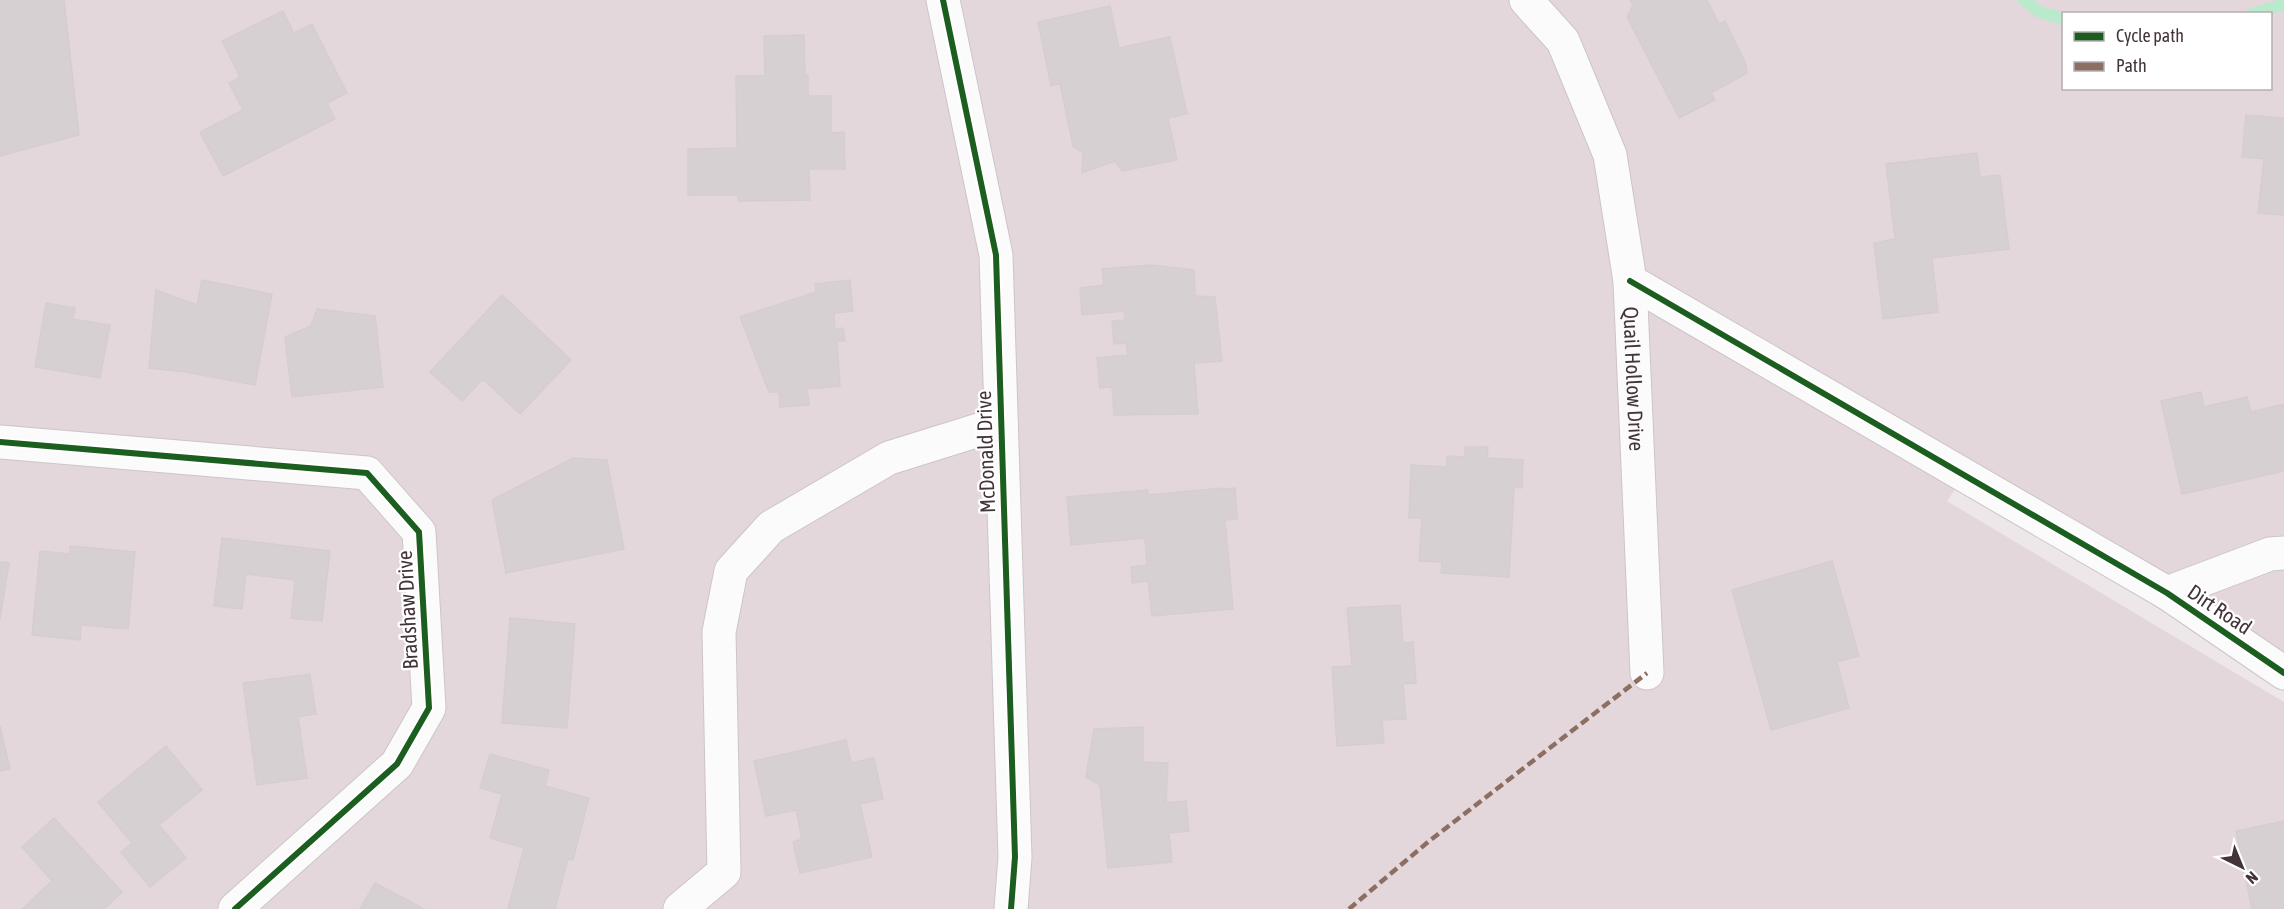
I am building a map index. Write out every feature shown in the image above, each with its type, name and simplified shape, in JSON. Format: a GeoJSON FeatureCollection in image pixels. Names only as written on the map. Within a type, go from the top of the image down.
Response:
{"type":"FeatureCollection","features":[{"type":"Feature","properties":{"kind":"street","name":"McDonald Drive"},"geometry":{"type":"LineString","coordinates":[[943,0],[996,255],[1015,856],[1011,909]]}},
{"type":"Feature","properties":{"kind":"street","name":"Quail Hollow Drive"},"geometry":{"type":"LineString","coordinates":[[1526,0],[1563,41],[1610,154],[1630,281],[1647,674]]}},
{"type":"Feature","properties":{"kind":"street","name":"Dirt Road"},"geometry":{"type":"LineString","coordinates":[[1630,281],[2167,593],[2284,673]]}},
{"type":"Feature","properties":{"kind":"street"},"geometry":{"type":"LineString","coordinates":[[680,909],[724,872],[719,632],[731,571],[771,527],[889,458],[1001,423]]}},
{"type":"Feature","properties":{"kind":"street","name":"Bradshaw Drive"},"geometry":{"type":"LineString","coordinates":[[0,442],[368,473],[419,532],[429,708],[397,764],[235,909]]}},
{"type":"Feature","properties":{"kind":"street"},"geometry":{"type":"LineString","coordinates":[[2167,593],[2270,554],[2284,553]]}},
{"type":"Feature","properties":{"kind":"shaded area"},"geometry":{"type":"Polygon","coordinates":[[[0,0],[2284,0],[2284,663],[1970,468],[1947,501],[2284,702],[2284,909],[0,909],[0,0]]]}},
{"type":"Feature","properties":{"kind":"building"},"geometry":{"type":"Polygon","coordinates":[[[0,0],[64,0],[79,135],[0,156],[0,0]]]}},
{"type":"Feature","properties":{"kind":"building"},"geometry":{"type":"Polygon","coordinates":[[[1630,0],[1707,0],[1719,24],[1725,21],[1746,65],[1747,73],[1711,93],[1715,100],[1679,118],[1627,17],[1633,5],[1630,0]]]}},
{"type":"Feature","properties":{"kind":"building"},"geometry":{"type":"Polygon","coordinates":[[[1110,6],[1119,48],[1170,37],[1187,114],[1168,118],[1177,160],[1122,171],[1115,161],[1082,173],[1083,153],[1073,146],[1060,83],[1051,86],[1038,22],[1110,6]]]}},
{"type":"Feature","properties":{"kind":"building"},"geometry":{"type":"Polygon","coordinates":[[[283,11],[294,33],[312,24],[347,93],[327,103],[335,119],[223,176],[200,132],[243,110],[229,83],[240,77],[222,41],[283,11]]]}},
{"type":"Feature","properties":{"kind":"building"},"geometry":{"type":"Polygon","coordinates":[[[804,35],[808,96],[831,96],[831,133],[844,132],[845,169],[809,169],[810,200],[738,201],[738,195],[688,195],[688,149],[737,148],[736,76],[765,76],[764,36],[804,35]]]}},
{"type":"Feature","properties":{"kind":"building"},"geometry":{"type":"Polygon","coordinates":[[[2246,115],[2284,118],[2284,215],[2258,213],[2264,159],[2242,157],[2246,115]]]}},
{"type":"Feature","properties":{"kind":"building"},"geometry":{"type":"Polygon","coordinates":[[[1977,153],[1980,177],[2000,175],[2009,249],[1932,258],[1938,312],[1883,319],[1874,243],[1895,239],[1886,164],[1977,153]]]}},
{"type":"Feature","properties":{"kind":"building"},"geometry":{"type":"Polygon","coordinates":[[[1151,265],[1194,270],[1195,296],[1215,297],[1222,361],[1194,363],[1198,414],[1114,415],[1112,387],[1100,388],[1097,358],[1128,355],[1126,343],[1114,344],[1112,321],[1125,320],[1124,311],[1082,315],[1080,288],[1104,285],[1102,269],[1151,265]]]}},
{"type":"Feature","properties":{"kind":"building"},"geometry":{"type":"Polygon","coordinates":[[[202,280],[272,294],[255,385],[149,368],[156,290],[197,305],[202,280]]]}},
{"type":"Feature","properties":{"kind":"building"},"geometry":{"type":"Polygon","coordinates":[[[850,280],[853,311],[834,313],[835,329],[843,328],[845,341],[837,341],[840,386],[807,389],[809,405],[780,407],[779,392],[769,392],[740,317],[816,292],[815,284],[850,280]]]}},
{"type":"Feature","properties":{"kind":"building"},"geometry":{"type":"Polygon","coordinates":[[[502,295],[571,360],[520,414],[483,379],[462,401],[430,372],[502,295]]]}},
{"type":"Feature","properties":{"kind":"building"},"geometry":{"type":"Polygon","coordinates":[[[46,303],[75,308],[73,319],[110,325],[100,378],[35,367],[46,303]]]}},
{"type":"Feature","properties":{"kind":"building"},"geometry":{"type":"Polygon","coordinates":[[[317,309],[375,316],[383,387],[292,397],[285,337],[311,326],[317,309]]]}},
{"type":"Feature","properties":{"kind":"building"},"geometry":{"type":"Polygon","coordinates":[[[2201,392],[2204,407],[2247,397],[2251,412],[2284,404],[2284,471],[2182,494],[2161,401],[2201,392]]]}},
{"type":"Feature","properties":{"kind":"building"},"geometry":{"type":"Polygon","coordinates":[[[1465,447],[1488,447],[1487,458],[1523,460],[1522,488],[1514,487],[1509,577],[1441,573],[1442,562],[1419,561],[1422,518],[1409,518],[1411,465],[1447,467],[1447,456],[1465,457],[1465,447]]]}},
{"type":"Feature","properties":{"kind":"building"},"geometry":{"type":"Polygon","coordinates":[[[573,458],[607,460],[624,549],[506,573],[492,500],[573,458]]]}},
{"type":"Feature","properties":{"kind":"building"},"geometry":{"type":"Polygon","coordinates":[[[1235,488],[1237,519],[1225,520],[1233,609],[1152,616],[1148,581],[1132,583],[1131,567],[1147,565],[1145,538],[1071,545],[1067,497],[1148,490],[1148,495],[1235,488]]]}},
{"type":"Feature","properties":{"kind":"building"},"geometry":{"type":"Polygon","coordinates":[[[222,538],[330,551],[322,621],[291,618],[295,580],[246,574],[242,609],[214,606],[222,538]]]}},
{"type":"Feature","properties":{"kind":"building"},"geometry":{"type":"Polygon","coordinates":[[[70,546],[135,552],[128,629],[81,625],[80,640],[32,635],[40,551],[70,554],[70,546]]]}},
{"type":"Feature","properties":{"kind":"building"},"geometry":{"type":"Polygon","coordinates":[[[1832,561],[1859,656],[1837,662],[1849,708],[1771,730],[1732,590],[1832,561]]]}},
{"type":"Feature","properties":{"kind":"building"},"geometry":{"type":"Polygon","coordinates":[[[0,562],[9,563],[0,619],[0,562]]]}},
{"type":"Feature","properties":{"kind":"building"},"geometry":{"type":"Polygon","coordinates":[[[1400,605],[1403,643],[1413,642],[1416,683],[1403,684],[1406,719],[1382,720],[1384,743],[1337,746],[1332,667],[1352,666],[1347,608],[1400,605]]]}},
{"type":"Feature","properties":{"kind":"building"},"geometry":{"type":"Polygon","coordinates":[[[510,618],[575,624],[567,728],[502,723],[510,618]]]}},
{"type":"Feature","properties":{"kind":"building"},"geometry":{"type":"Polygon","coordinates":[[[310,674],[316,714],[298,717],[307,778],[257,785],[243,683],[310,674]]]}},
{"type":"Feature","properties":{"kind":"building"},"geometry":{"type":"Polygon","coordinates":[[[0,726],[10,769],[0,771],[0,726]]]}},
{"type":"Feature","properties":{"kind":"building"},"geometry":{"type":"Polygon","coordinates":[[[1143,727],[1143,762],[1168,763],[1166,803],[1186,801],[1189,831],[1169,833],[1172,862],[1108,868],[1100,785],[1086,777],[1094,729],[1143,727]]]}},
{"type":"Feature","properties":{"kind":"building"},"geometry":{"type":"Polygon","coordinates":[[[846,740],[851,763],[874,758],[883,799],[860,804],[872,857],[800,873],[793,842],[802,839],[796,810],[766,816],[754,761],[846,740]]]}},
{"type":"Feature","properties":{"kind":"building"},"geometry":{"type":"Polygon","coordinates":[[[166,746],[202,790],[159,825],[186,858],[150,887],[121,852],[132,843],[98,802],[166,746]]]}},
{"type":"Feature","properties":{"kind":"building"},"geometry":{"type":"Polygon","coordinates":[[[490,754],[549,770],[545,786],[589,798],[573,860],[568,859],[555,909],[508,909],[524,848],[490,838],[502,794],[480,788],[490,754]]]}},
{"type":"Feature","properties":{"kind":"building"},"geometry":{"type":"Polygon","coordinates":[[[54,818],[122,892],[104,909],[22,909],[52,881],[22,847],[54,818]]]}},
{"type":"Feature","properties":{"kind":"building"},"geometry":{"type":"Polygon","coordinates":[[[2284,821],[2284,909],[2252,909],[2236,831],[2284,821]]]}},
{"type":"Feature","properties":{"kind":"building"},"geometry":{"type":"Polygon","coordinates":[[[375,883],[424,909],[360,909],[375,883]]]}},
{"type":"Feature","properties":{"kind":"waterway"},"geometry":{"type":"LineString","coordinates":[[2024,0],[2040,12],[2062,18]]}},
{"type":"Feature","properties":{"kind":"waterway"},"geometry":{"type":"LineString","coordinates":[[2258,12],[2284,4]]}},
{"type":"Feature","properties":{"kind":"marked path"},"geometry":{"type":"LineString","coordinates":[[1349,909],[1428,842],[1647,673]]}},
{"type":"Feature","properties":{"kind":"cycle path"},"geometry":{"type":"LineString","coordinates":[[943,0],[996,255],[1015,857],[1011,909]]}},
{"type":"Feature","properties":{"kind":"cycle path"},"geometry":{"type":"LineString","coordinates":[[1630,281],[2167,593],[2284,673]]}},
{"type":"Feature","properties":{"kind":"cycle path"},"geometry":{"type":"LineString","coordinates":[[0,442],[367,473],[419,532],[429,708],[397,764],[235,909]]}}]}
